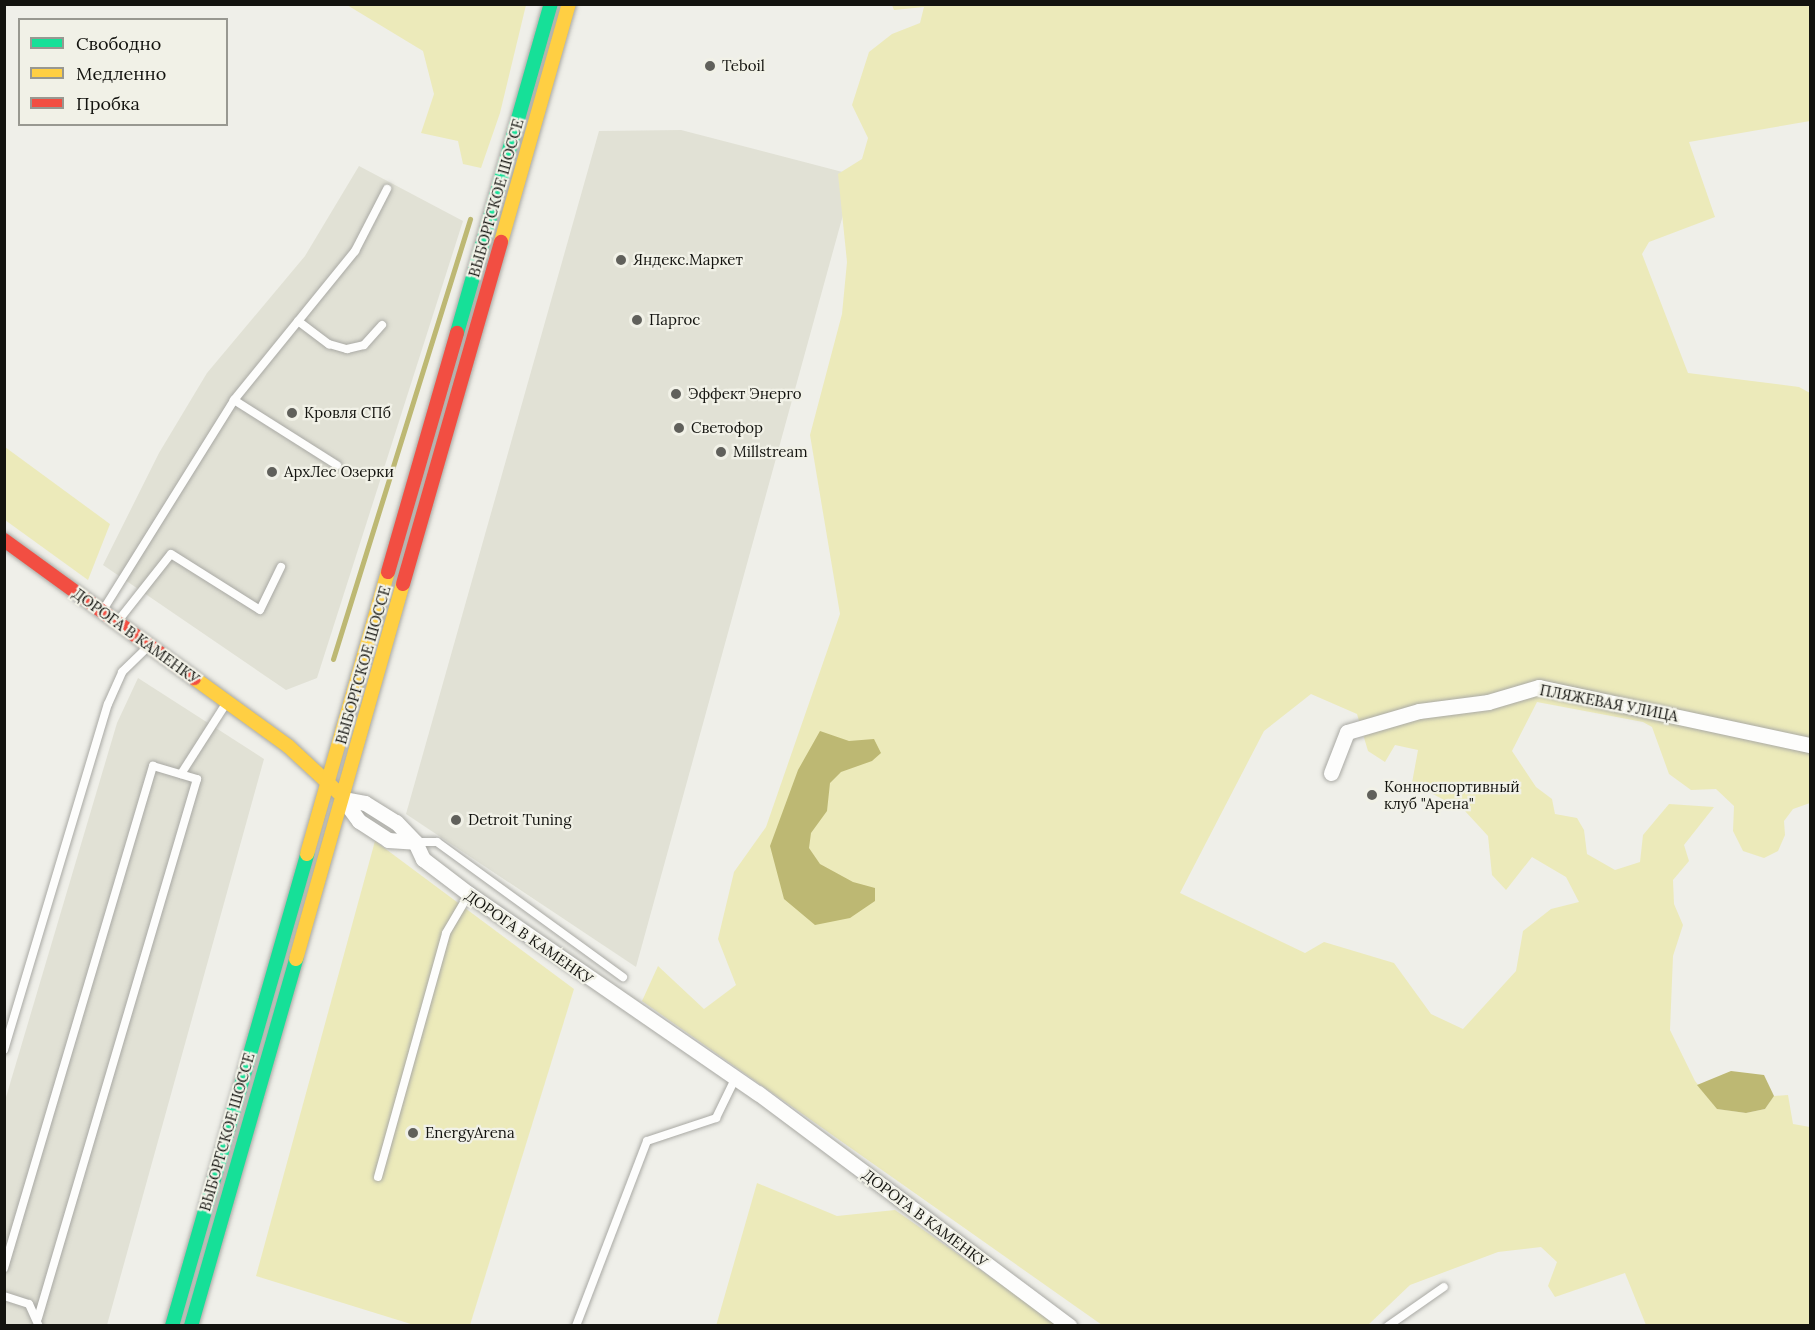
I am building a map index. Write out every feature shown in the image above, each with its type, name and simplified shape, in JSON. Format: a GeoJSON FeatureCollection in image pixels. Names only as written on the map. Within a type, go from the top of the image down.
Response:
{"type":"FeatureCollection","features":[{"type":"Feature","properties":{"kind":"main road","name":"ВЫБОРГСКОЕ ШОССЕ"},"geometry":{"type":"LineString","coordinates":[[172,1326],[551,4]]}},
{"type":"Feature","properties":{"kind":"main road","name":"ВЫБОРГСКОЕ ШОССЕ"},"geometry":{"type":"LineString","coordinates":[[191,1326],[569,4]]}},
{"type":"Feature","properties":{"kind":"main road","name":"ДОРОГА В КАМЕНКУ"},"geometry":{"type":"LineString","coordinates":[[4,540],[288,746],[329,782],[343,799]]}},
{"type":"Feature","properties":{"kind":"street","name":"ПЛЯЖЕВАЯ УЛИЦА"},"geometry":{"type":"LineString","coordinates":[[1331,773],[1347,732],[1419,711],[1488,702],[1539,687],[1810,745]]}},
{"type":"Feature","properties":{"kind":"street","name":"ДОРОГА В КАМЕНКУ"},"geometry":{"type":"LineString","coordinates":[[343,799],[359,821],[388,840],[416,842],[423,859],[468,894],[735,1079],[1069,1326]]}},
{"type":"Feature","properties":{"kind":"lane"},"geometry":{"type":"LineString","coordinates":[[102,611],[234,399],[355,251],[387,189]]}},
{"type":"Feature","properties":{"kind":"lane"},"geometry":{"type":"LineString","coordinates":[[298,321],[329,344],[347,349],[364,345],[382,325]]}},
{"type":"Feature","properties":{"kind":"lane"},"geometry":{"type":"LineString","coordinates":[[234,399],[337,465]]}},
{"type":"Feature","properties":{"kind":"lane"},"geometry":{"type":"LineString","coordinates":[[117,622],[171,554],[260,610],[281,567]]}},
{"type":"Feature","properties":{"kind":"lane"},"geometry":{"type":"LineString","coordinates":[[4,1050],[108,704],[123,672],[149,646]]}},
{"type":"Feature","properties":{"kind":"lane"},"geometry":{"type":"LineString","coordinates":[[181,774],[227,702]]}},
{"type":"Feature","properties":{"kind":"lane"},"geometry":{"type":"LineString","coordinates":[[4,1268],[153,766],[197,779],[39,1322]]}},
{"type":"Feature","properties":{"kind":"lane"},"geometry":{"type":"LineString","coordinates":[[416,842],[437,842],[623,977]]}},
{"type":"Feature","properties":{"kind":"lane"},"geometry":{"type":"LineString","coordinates":[[378,1177],[446,933],[468,894]]}},
{"type":"Feature","properties":{"kind":"lane"},"geometry":{"type":"LineString","coordinates":[[576,1326],[647,1142],[716,1118],[735,1079]]}},
{"type":"Feature","properties":{"kind":"lane"},"geometry":{"type":"LineString","coordinates":[[1388,1326],[1444,1287]]}},
{"type":"Feature","properties":{"kind":"lane"},"geometry":{"type":"LineString","coordinates":[[4,1296],[23,1300],[39,1322]]}},
{"type":"Feature","properties":{"kind":"shaded area"},"geometry":{"type":"Polygon","coordinates":[[[347,5],[526,5],[500,113],[481,168],[463,164],[458,141],[421,133],[434,94],[423,51],[347,5]]]}},
{"type":"Feature","properties":{"kind":"shaded area"},"geometry":{"type":"Polygon","coordinates":[[[892,5],[1810,5],[1810,121],[1689,142],[1715,217],[1649,242],[1642,254],[1688,373],[1799,387],[1810,393],[1810,803],[1793,809],[1784,821],[1785,835],[1778,851],[1764,858],[1743,851],[1733,831],[1734,806],[1716,789],[1691,790],[1669,774],[1652,727],[1643,722],[1537,702],[1512,751],[1536,787],[1552,799],[1555,814],[1577,818],[1584,830],[1587,854],[1615,870],[1640,862],[1643,835],[1669,804],[1714,807],[1684,845],[1689,861],[1673,880],[1674,904],[1683,925],[1673,956],[1670,1030],[1695,1081],[1718,1109],[1746,1113],[1765,1109],[1774,1096],[1788,1095],[1793,1124],[1810,1127],[1810,1325],[1646,1325],[1625,1273],[1555,1297],[1548,1286],[1557,1262],[1541,1247],[1498,1252],[1410,1285],[1368,1325],[1102,1325],[642,1001],[658,966],[704,1009],[736,985],[718,939],[734,872],[766,827],[840,614],[810,435],[842,314],[847,262],[838,174],[862,159],[868,138],[852,105],[869,52],[892,34],[920,23],[924,7],[894,10],[892,5]],[[1311,694],[1264,731],[1180,893],[1305,953],[1324,942],[1394,963],[1431,1014],[1463,1029],[1516,971],[1523,931],[1551,909],[1579,902],[1566,877],[1532,857],[1506,890],[1492,875],[1488,836],[1465,811],[1412,783],[1418,750],[1395,745],[1385,762],[1368,751],[1357,714],[1311,694]]]}},
{"type":"Feature","properties":{"kind":"shaded area"},"geometry":{"type":"Polygon","coordinates":[[[681,130],[854,175],[636,967],[406,814],[599,131],[681,130]]]}},
{"type":"Feature","properties":{"kind":"shaded area","name":"Кровля СПб"},"geometry":{"type":"Polygon","coordinates":[[[359,166],[463,221],[317,678],[286,690],[103,565],[159,453],[207,373],[305,256],[359,166]]]}},
{"type":"Feature","properties":{"kind":"shaded area"},"geometry":{"type":"Polygon","coordinates":[[[5,447],[110,524],[88,580],[5,520],[5,447]]]}},
{"type":"Feature","properties":{"kind":"shaded area"},"geometry":{"type":"Polygon","coordinates":[[[138,678],[264,759],[107,1325],[5,1325],[4,1104],[117,723],[138,678]]]}},
{"type":"Feature","properties":{"kind":"shaded area"},"geometry":{"type":"Polygon","coordinates":[[[820,731],[849,741],[874,739],[881,753],[872,761],[841,772],[830,783],[827,811],[811,833],[809,848],[820,864],[853,882],[875,888],[875,901],[850,918],[815,925],[784,899],[770,846],[798,770],[820,731]]]}},
{"type":"Feature","properties":{"kind":"shaded area","name":"EnergyArena"},"geometry":{"type":"Polygon","coordinates":[[[375,841],[574,989],[470,1325],[414,1325],[256,1276],[375,841]]]}},
{"type":"Feature","properties":{"kind":"shaded area"},"geometry":{"type":"Polygon","coordinates":[[[1731,1071],[1764,1075],[1774,1096],[1765,1109],[1746,1113],[1717,1109],[1697,1085],[1731,1071]]]}},
{"type":"Feature","properties":{"kind":"shaded area"},"geometry":{"type":"Polygon","coordinates":[[[757,1183],[837,1216],[895,1210],[1059,1325],[716,1326],[757,1183]]]}},
{"type":"Feature","properties":{"kind":"waterway"},"geometry":{"type":"LineString","coordinates":[[333,659],[470,219]]}},
{"type":"Feature","properties":{"kind":"traffic: fast"},"geometry":{"type":"LineString","coordinates":[[457,333],[551,4]]}},
{"type":"Feature","properties":{"kind":"traffic: fast"},"geometry":{"type":"LineString","coordinates":[[172,1326],[307,854]]}},
{"type":"Feature","properties":{"kind":"traffic: fast"},"geometry":{"type":"LineString","coordinates":[[191,1326],[296,959]]}},
{"type":"Feature","properties":{"kind":"traffic: slow"},"geometry":{"type":"LineString","coordinates":[[501,242],[569,4]]}},
{"type":"Feature","properties":{"kind":"traffic: slow"},"geometry":{"type":"LineString","coordinates":[[307,854],[388,572]]}},
{"type":"Feature","properties":{"kind":"traffic: slow"},"geometry":{"type":"LineString","coordinates":[[296,959],[403,584]]}},
{"type":"Feature","properties":{"kind":"traffic: slow"},"geometry":{"type":"LineString","coordinates":[[194,678],[288,746],[339,793]]}},
{"type":"Feature","properties":{"kind":"traffic: jam"},"geometry":{"type":"LineString","coordinates":[[403,584],[501,242]]}},
{"type":"Feature","properties":{"kind":"traffic: jam"},"geometry":{"type":"LineString","coordinates":[[388,572],[457,333]]}},
{"type":"Feature","properties":{"kind":"traffic: jam"},"geometry":{"type":"LineString","coordinates":[[4,540],[194,678]]}},
{"type":"Feature","properties":{"kind":"place","name":"Teboil"},"geometry":{"type":"Point","coordinates":[710,66]}},
{"type":"Feature","properties":{"kind":"place","name":"Яндекс.Маркет"},"geometry":{"type":"Point","coordinates":[621,260]}},
{"type":"Feature","properties":{"kind":"place","name":"Паргос"},"geometry":{"type":"Point","coordinates":[637,320]}},
{"type":"Feature","properties":{"kind":"place","name":"Эффект Энерго"},"geometry":{"type":"Point","coordinates":[676,394]}},
{"type":"Feature","properties":{"kind":"place","name":"Кровля СПб"},"geometry":{"type":"Point","coordinates":[292,413]}},
{"type":"Feature","properties":{"kind":"place","name":"Светофор"},"geometry":{"type":"Point","coordinates":[679,428]}},
{"type":"Feature","properties":{"kind":"place","name":"Millstream"},"geometry":{"type":"Point","coordinates":[721,452]}},
{"type":"Feature","properties":{"kind":"place","name":"АрхЛес Озерки"},"geometry":{"type":"Point","coordinates":[272,472]}},
{"type":"Feature","properties":{"kind":"place","name":"Конноспортивный клуб \"Арена\""},"geometry":{"type":"Point","coordinates":[1372,795]}},
{"type":"Feature","properties":{"kind":"place","name":"Detroit Tuning"},"geometry":{"type":"Point","coordinates":[456,820]}},
{"type":"Feature","properties":{"kind":"place","name":"EnergyArena"},"geometry":{"type":"Point","coordinates":[413,1133]}}]}
